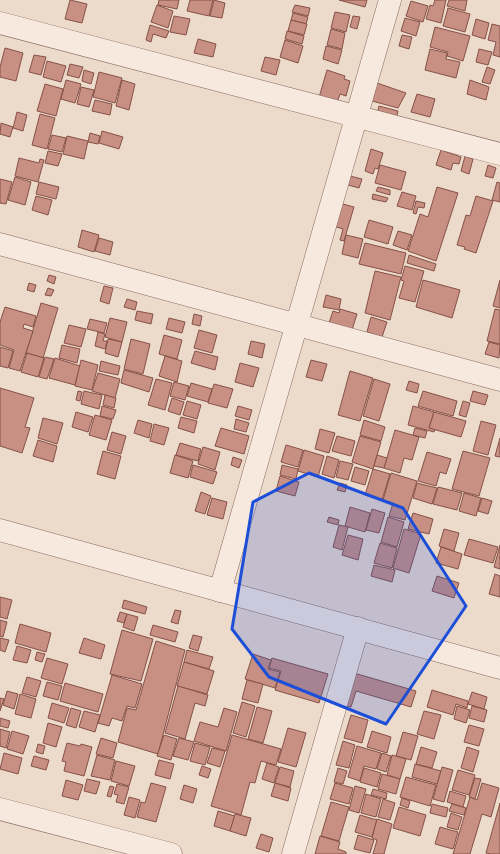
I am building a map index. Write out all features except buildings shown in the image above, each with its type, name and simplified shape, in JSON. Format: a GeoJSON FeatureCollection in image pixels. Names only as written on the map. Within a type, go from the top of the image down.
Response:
{"type":"FeatureCollection","features":[{"type":"Feature","properties":{"kind":"street"},"geometry":{"type":"LineString","coordinates":[[220,591],[390,0]]}},
{"type":"Feature","properties":{"kind":"street"},"geometry":{"type":"LineString","coordinates":[[0,23],[500,154]]}},
{"type":"Feature","properties":{"kind":"street"},"geometry":{"type":"LineString","coordinates":[[0,244],[500,380]]}},
{"type":"Feature","properties":{"kind":"street"},"geometry":{"type":"LineString","coordinates":[[0,530],[500,668]]}},
{"type":"Feature","properties":{"kind":"street"},"geometry":{"type":"LineString","coordinates":[[293,854],[358,628]]}},
{"type":"Feature","properties":{"kind":"street"},"geometry":{"type":"LineString","coordinates":[[0,809],[171,854]]}},
{"type":"Feature","properties":{"kind":"highlighted area"},"geometry":{"type":"Polygon","coordinates":[[[309,473],[403,508],[466,606],[386,724],[269,677],[232,629],[253,502],[309,473]]]}}]}
